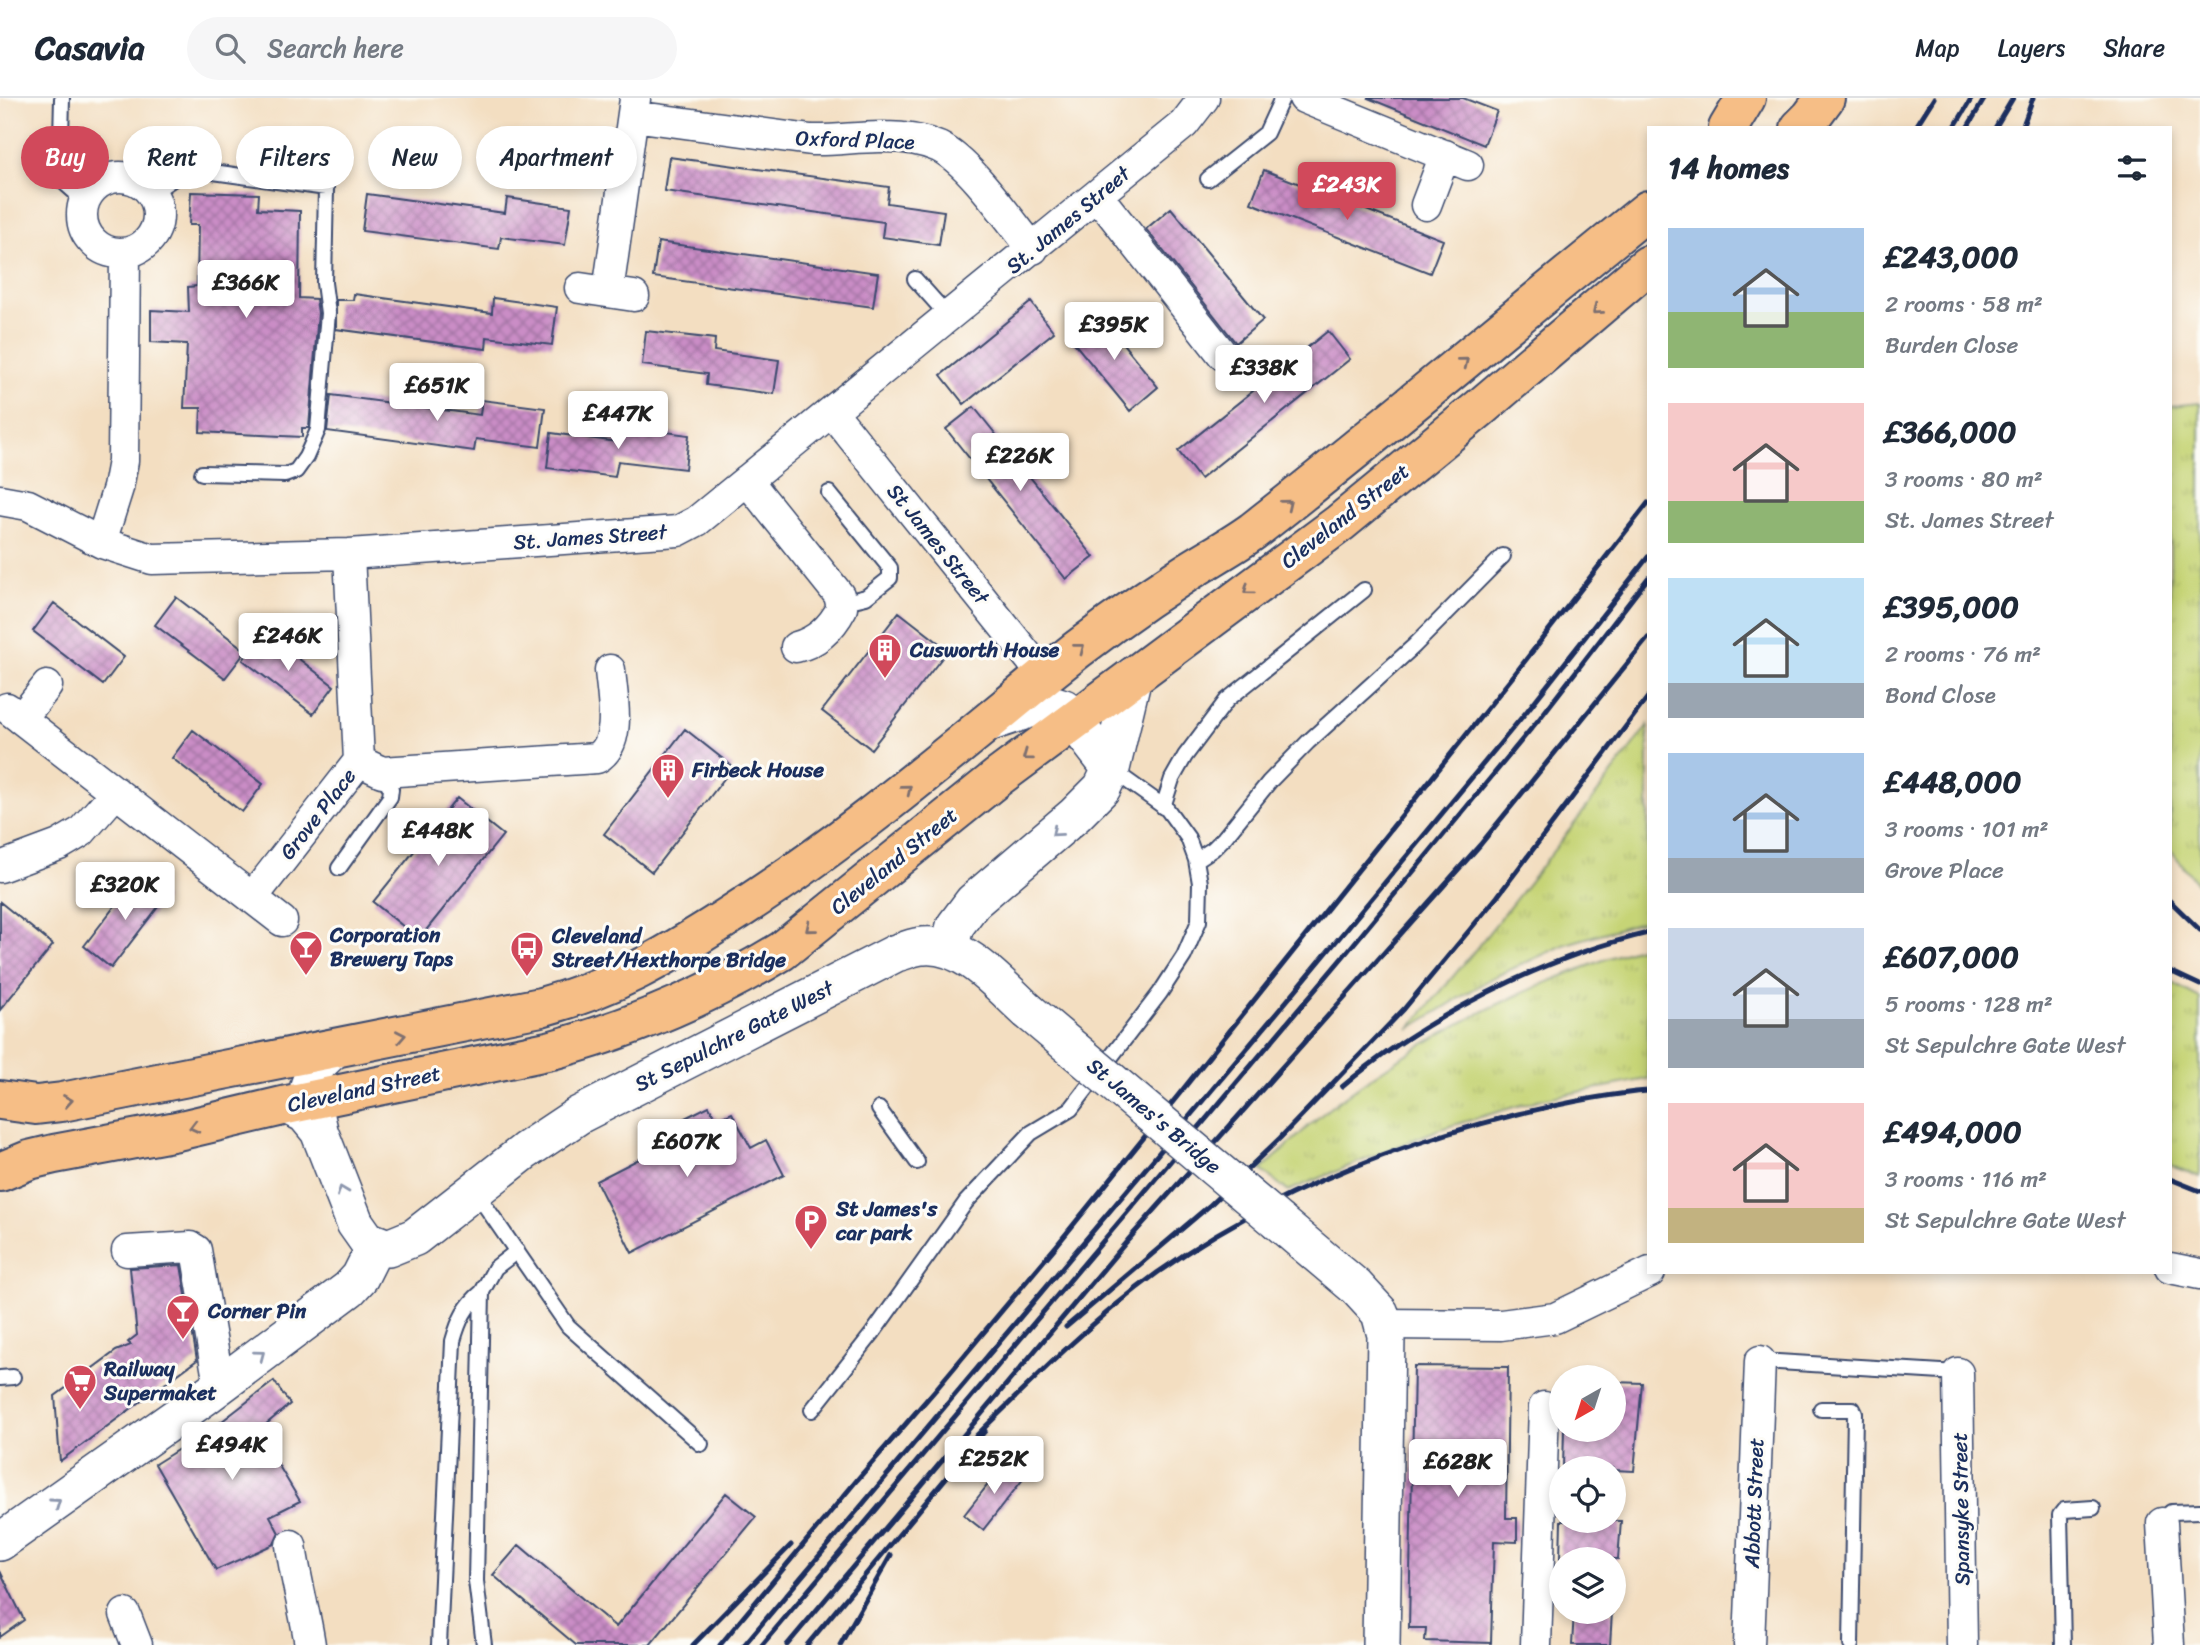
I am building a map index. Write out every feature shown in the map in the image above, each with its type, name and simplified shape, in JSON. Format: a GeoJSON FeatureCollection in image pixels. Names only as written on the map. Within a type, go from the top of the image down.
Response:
{"type":"FeatureCollection","features":[{"type":"Feature","properties":{"kind":"highway"},"geometry":{"type":"LineString","coordinates":[[1729,126],[1745,98]]}},
{"type":"Feature","properties":{"kind":"highway"},"geometry":{"type":"LineString","coordinates":[[1802,126],[1825,98]]}},
{"type":"Feature","properties":{"kind":"highway"},"geometry":{"type":"LineString","coordinates":[[0,1100],[36,1105],[62,1102],[334,1049],[541,1007],[574,998],[630,975],[674,951],[761,896],[843,838],[1126,613],[1249,534],[1467,360],[1647,211]]}},
{"type":"Feature","properties":{"kind":"highway","name":"Cleveland Street"},"geometry":{"type":"LineString","coordinates":[[0,1172],[29,1160],[177,1132],[306,1112],[552,1050],[631,1026],[689,1002],[746,973],[782,951],[998,778],[1339,523],[1647,266]]}},
{"type":"Feature","properties":{"kind":"street","name":"St. James Street"},"geometry":{"type":"LineString","coordinates":[[0,500],[28,505],[101,542],[152,559],[348,554],[678,531],[697,521],[1033,249],[1184,124],[1204,98]]}},
{"type":"Feature","properties":{"kind":"street"},"geometry":{"type":"LineString","coordinates":[[1304,98],[1457,160],[1426,205]]}},
{"type":"Feature","properties":{"kind":"street","name":"Oxford Place"},"geometry":{"type":"LineString","coordinates":[[607,292],[634,107],[811,140],[885,137],[920,141],[939,148],[960,161],[1033,249]]}},
{"type":"Feature","properties":{"kind":"street"},"geometry":{"type":"LineString","coordinates":[[119,176],[133,178],[152,193],[158,205],[156,229],[149,240],[125,254],[102,248],[91,240],[82,220],[85,201],[91,189],[102,181],[119,176]]}},
{"type":"Feature","properties":{"kind":"street"},"geometry":{"type":"LineString","coordinates":[[1097,195],[1223,355]]}},
{"type":"Feature","properties":{"kind":"street"},"geometry":{"type":"LineString","coordinates":[[101,542],[118,488],[123,461],[125,254]]}},
{"type":"Feature","properties":{"kind":"street","name":"St James Street"},"geometry":{"type":"LineString","coordinates":[[832,412],[1044,676]]}},
{"type":"Feature","properties":{"kind":"street"},"geometry":{"type":"LineString","coordinates":[[747,480],[839,595],[842,608],[836,619],[810,644],[796,647]]}},
{"type":"Feature","properties":{"kind":"street","name":"Grove Place"},"geometry":{"type":"LineString","coordinates":[[252,898],[370,766],[348,554]]}},
{"type":"Feature","properties":{"kind":"street"},"geometry":{"type":"LineString","coordinates":[[370,766],[597,758],[604,754],[611,744],[614,733],[610,670]]}},
{"type":"Feature","properties":{"kind":"street"},"geometry":{"type":"LineString","coordinates":[[949,949],[956,926],[972,902],[1075,816],[1102,788],[1111,769],[1133,676]]}},
{"type":"Feature","properties":{"kind":"street"},"geometry":{"type":"LineString","coordinates":[[47,686],[14,714],[282,921]]}},
{"type":"Feature","properties":{"kind":"street"},"geometry":{"type":"LineString","coordinates":[[990,723],[1048,703],[1064,708],[1111,769]]}},
{"type":"Feature","properties":{"kind":"street"},"geometry":{"type":"LineString","coordinates":[[0,867],[59,845],[81,832],[116,792]]}},
{"type":"Feature","properties":{"kind":"street","name":"St Sepulchre Gate West"},"geometry":{"type":"LineString","coordinates":[[376,1245],[388,1248],[415,1237],[525,1151],[579,1115],[896,953],[923,946],[949,949]]}},
{"type":"Feature","properties":{"kind":"street","name":"St James's Bridge"},"geometry":{"type":"LineString","coordinates":[[949,949],[975,964],[1356,1287],[1380,1313],[1383,1324]]}},
{"type":"Feature","properties":{"kind":"street"},"geometry":{"type":"LineString","coordinates":[[0,1542],[219,1385],[349,1289],[360,1277],[376,1245],[367,1240],[355,1223],[306,1112],[309,1086],[317,1065],[334,1049]]}},
{"type":"Feature","properties":{"kind":"street"},"geometry":{"type":"LineString","coordinates":[[127,1251],[191,1247],[196,1250],[219,1385]]}},
{"type":"Feature","properties":{"kind":"street"},"geometry":{"type":"LineString","coordinates":[[2172,1268],[2200,1274]]}},
{"type":"Feature","properties":{"kind":"street"},"geometry":{"type":"LineString","coordinates":[[1381,1645],[1386,1335],[1383,1324],[1501,1325],[1555,1318],[1647,1273]]}},
{"type":"Feature","properties":{"kind":"street","name":"Abbott Street"},"geometry":{"type":"LineString","coordinates":[[1749,1645],[1760,1360]]}},
{"type":"Feature","properties":{"kind":"street","name":"Spansyke Street"},"geometry":{"type":"LineString","coordinates":[[1958,1373],[1962,1645]]}},
{"type":"Feature","properties":{"kind":"street"},"geometry":{"type":"LineString","coordinates":[[1535,1645],[1544,1407]]}},
{"type":"Feature","properties":{"kind":"street"},"geometry":{"type":"LineString","coordinates":[[2162,1523],[2169,1645]]}},
{"type":"Feature","properties":{"kind":"street"},"geometry":{"type":"LineString","coordinates":[[291,1545],[310,1645]]}},
{"type":"Feature","properties":{"kind":"street"},"geometry":{"type":"LineString","coordinates":[[125,1614],[136,1645]]}},
{"type":"Feature","properties":{"kind":"lane"},"geometry":{"type":"LineString","coordinates":[[62,98],[60,179],[85,201]]}},
{"type":"Feature","properties":{"kind":"lane"},"geometry":{"type":"LineString","coordinates":[[1208,179],[1266,133],[1282,98]]}},
{"type":"Feature","properties":{"kind":"lane"},"geometry":{"type":"LineString","coordinates":[[152,193],[183,172],[199,170],[326,188],[324,283],[328,313],[318,430],[306,457],[296,471],[285,475],[202,473]]}},
{"type":"Feature","properties":{"kind":"lane"},"geometry":{"type":"LineString","coordinates":[[915,279],[949,317]]}},
{"type":"Feature","properties":{"kind":"lane"},"geometry":{"type":"LineString","coordinates":[[829,493],[890,568],[890,578],[866,597],[841,603]]}},
{"type":"Feature","properties":{"kind":"lane"},"geometry":{"type":"LineString","coordinates":[[1196,860],[1224,838],[1269,782],[1308,742],[1414,646],[1503,556]]}},
{"type":"Feature","properties":{"kind":"lane"},"geometry":{"type":"LineString","coordinates":[[1163,807],[1172,779],[1185,756],[1227,700],[1364,590]]}},
{"type":"Feature","properties":{"kind":"lane"},"geometry":{"type":"LineString","coordinates":[[339,868],[390,797],[391,789],[370,766]]}},
{"type":"Feature","properties":{"kind":"lane"},"geometry":{"type":"LineString","coordinates":[[812,1410],[872,1334],[966,1202],[1031,1133],[1071,1109],[1160,993],[1184,956],[1199,921],[1200,883],[1188,838],[1177,821],[1163,807],[1111,769]]}},
{"type":"Feature","properties":{"kind":"lane"},"geometry":{"type":"LineString","coordinates":[[879,1109],[917,1161]]}},
{"type":"Feature","properties":{"kind":"lane"},"geometry":{"type":"LineString","coordinates":[[475,1190],[568,1326],[701,1444]]}},
{"type":"Feature","properties":{"kind":"lane"},"geometry":{"type":"LineString","coordinates":[[439,1645],[453,1341],[462,1315],[471,1301],[482,1292],[495,1268],[517,1251]]}},
{"type":"Feature","properties":{"kind":"lane"},"geometry":{"type":"LineString","coordinates":[[482,1292],[476,1581],[484,1645]]}},
{"type":"Feature","properties":{"kind":"lane"},"geometry":{"type":"LineString","coordinates":[[1760,1360],[1958,1373]]}},
{"type":"Feature","properties":{"kind":"lane"},"geometry":{"type":"LineString","coordinates":[[1821,1409],[1853,1409],[1855,1413],[1850,1645]]}},
{"type":"Feature","properties":{"kind":"lane"},"geometry":{"type":"LineString","coordinates":[[2063,1645],[2060,1515],[2064,1510],[2093,1508]]}},
{"type":"Feature","properties":{"kind":"lane"},"geometry":{"type":"LineString","coordinates":[[2162,1523],[2171,1512],[2200,1511]]}},
{"type":"Feature","properties":{"kind":"green space"},"geometry":{"type":"Polygon","coordinates":[[[2200,403],[2200,887],[2172,852],[2172,406],[2200,403]]]}},
{"type":"Feature","properties":{"kind":"green space"},"geometry":{"type":"Polygon","coordinates":[[[1647,726],[1647,920],[1566,944],[1492,978],[1409,1029],[1532,879],[1647,726]]]}},
{"type":"Feature","properties":{"kind":"green space"},"geometry":{"type":"Polygon","coordinates":[[[1647,946],[1647,1079],[1541,1099],[1440,1129],[1288,1191],[1261,1170],[1332,1106],[1419,1047],[1513,997],[1647,946]]]}},
{"type":"Feature","properties":{"kind":"green space"},"geometry":{"type":"Polygon","coordinates":[[[2172,983],[2200,998],[2200,1177],[2172,1166],[2172,983]]]}},
{"type":"Feature","properties":{"kind":"building"},"geometry":{"type":"Polygon","coordinates":[[[1368,98],[1463,98],[1497,111],[1484,145],[1368,98]]]}},
{"type":"Feature","properties":{"kind":"building"},"geometry":{"type":"Polygon","coordinates":[[[669,157],[889,187],[887,203],[944,211],[939,245],[882,237],[884,222],[664,191],[669,157]]]}},
{"type":"Feature","properties":{"kind":"building"},"geometry":{"type":"Polygon","coordinates":[[[1264,170],[1443,240],[1430,273],[1251,203],[1264,170]]]}},
{"type":"Feature","properties":{"kind":"building"},"geometry":{"type":"Polygon","coordinates":[[[191,192],[259,194],[258,209],[300,211],[299,298],[316,299],[318,313],[309,428],[302,428],[302,437],[200,432],[201,408],[184,408],[187,344],[151,342],[151,310],[189,312],[188,287],[197,286],[198,225],[189,225],[191,192]]]}},
{"type":"Feature","properties":{"kind":"building"},"geometry":{"type":"Polygon","coordinates":[[[367,194],[505,213],[507,198],[571,207],[565,245],[501,237],[499,249],[362,231],[367,194]]]}},
{"type":"Feature","properties":{"kind":"building"},"geometry":{"type":"Polygon","coordinates":[[[1171,208],[1263,320],[1236,343],[1146,229],[1171,208]]]}},
{"type":"Feature","properties":{"kind":"building"},"geometry":{"type":"Polygon","coordinates":[[[658,242],[878,273],[873,307],[653,277],[658,242]]]}},
{"type":"Feature","properties":{"kind":"building"},"geometry":{"type":"Polygon","coordinates":[[[354,294],[492,313],[493,298],[557,307],[552,345],[487,337],[486,349],[336,329],[336,300],[353,300],[354,294]]]}},
{"type":"Feature","properties":{"kind":"building"},"geometry":{"type":"Polygon","coordinates":[[[1031,302],[1054,332],[964,404],[941,375],[1031,302]]]}},
{"type":"Feature","properties":{"kind":"building"},"geometry":{"type":"Polygon","coordinates":[[[1099,314],[1158,387],[1130,411],[1070,338],[1099,314]]]}},
{"type":"Feature","properties":{"kind":"building"},"geometry":{"type":"Polygon","coordinates":[[[646,331],[715,339],[714,351],[779,360],[774,394],[706,385],[707,374],[642,365],[646,331]]]}},
{"type":"Feature","properties":{"kind":"building"},"geometry":{"type":"Polygon","coordinates":[[[1328,331],[1350,359],[1200,479],[1178,451],[1328,331]]]}},
{"type":"Feature","properties":{"kind":"building"},"geometry":{"type":"Polygon","coordinates":[[[331,395],[480,415],[482,400],[545,408],[540,447],[476,439],[474,451],[327,431],[331,395]]]}},
{"type":"Feature","properties":{"kind":"building"},"geometry":{"type":"Polygon","coordinates":[[[974,407],[1094,557],[1066,579],[946,429],[974,407]]]}},
{"type":"Feature","properties":{"kind":"building"},"geometry":{"type":"Polygon","coordinates":[[[620,426],[689,435],[685,469],[618,461],[615,477],[547,468],[551,433],[618,442],[620,426]]]}},
{"type":"Feature","properties":{"kind":"building"},"geometry":{"type":"Polygon","coordinates":[[[176,597],[246,651],[225,678],[155,625],[176,597]]]}},
{"type":"Feature","properties":{"kind":"building"},"geometry":{"type":"Polygon","coordinates":[[[54,603],[124,657],[103,685],[33,631],[54,603]]]}},
{"type":"Feature","properties":{"kind":"building","name":"Cusworth House"},"geometry":{"type":"Polygon","coordinates":[[[899,612],[948,650],[871,749],[822,711],[899,612]]]}},
{"type":"Feature","properties":{"kind":"building"},"geometry":{"type":"Polygon","coordinates":[[[264,632],[334,686],[313,714],[243,660],[264,632]]]}},
{"type":"Feature","properties":{"kind":"building","name":"Firbeck House"},"geometry":{"type":"Polygon","coordinates":[[[685,729],[733,767],[652,872],[604,834],[685,729]]]}},
{"type":"Feature","properties":{"kind":"building"},"geometry":{"type":"Polygon","coordinates":[[[193,730],[263,784],[242,812],[172,758],[193,730]]]}},
{"type":"Feature","properties":{"kind":"building"},"geometry":{"type":"Polygon","coordinates":[[[457,798],[503,835],[419,939],[373,902],[457,798]]]}},
{"type":"Feature","properties":{"kind":"building"},"geometry":{"type":"Polygon","coordinates":[[[138,876],[165,898],[111,968],[84,946],[138,876]]]}},
{"type":"Feature","properties":{"kind":"building"},"geometry":{"type":"Polygon","coordinates":[[[0,902],[53,945],[0,1010],[0,902]]]}},
{"type":"Feature","properties":{"kind":"building"},"geometry":{"type":"Polygon","coordinates":[[[709,1106],[717,1120],[732,1113],[751,1148],[766,1140],[784,1175],[632,1253],[596,1181],[692,1132],[685,1118],[709,1106]]]}},
{"type":"Feature","properties":{"kind":"building"},"geometry":{"type":"Polygon","coordinates":[[[181,1265],[197,1360],[60,1461],[55,1396],[116,1351],[131,1345],[128,1342],[137,1335],[130,1268],[181,1265]]]}},
{"type":"Feature","properties":{"kind":"building"},"geometry":{"type":"Polygon","coordinates":[[[1414,1366],[1508,1367],[1506,1518],[1517,1518],[1517,1542],[1494,1541],[1491,1643],[1425,1641],[1426,1628],[1409,1628],[1414,1366]]]}},
{"type":"Feature","properties":{"kind":"building"},"geometry":{"type":"Polygon","coordinates":[[[274,1381],[290,1404],[258,1431],[300,1501],[270,1516],[279,1533],[274,1544],[216,1570],[155,1464],[217,1425],[274,1381]]]}},
{"type":"Feature","properties":{"kind":"building"},"geometry":{"type":"Polygon","coordinates":[[[1626,1382],[1642,1383],[1634,1471],[1626,1471],[1626,1456],[1563,1456],[1564,1442],[1626,1442],[1626,1382]]]}},
{"type":"Feature","properties":{"kind":"building"},"geometry":{"type":"Polygon","coordinates":[[[1005,1463],[1024,1478],[983,1530],[964,1515],[1005,1463]]]}},
{"type":"Feature","properties":{"kind":"building"},"geometry":{"type":"Polygon","coordinates":[[[726,1493],[756,1517],[650,1645],[576,1645],[493,1575],[519,1545],[616,1627],[726,1493]]]}},
{"type":"Feature","properties":{"kind":"building"},"geometry":{"type":"Polygon","coordinates":[[[1561,1533],[1620,1533],[1619,1547],[1560,1547],[1561,1533]]]}},
{"type":"Feature","properties":{"kind":"building"},"geometry":{"type":"Polygon","coordinates":[[[0,1571],[24,1620],[0,1637],[0,1571]]]}},
{"type":"Feature","properties":{"kind":"building"},"geometry":{"type":"Polygon","coordinates":[[[1573,1624],[1611,1624],[1610,1645],[1572,1645],[1573,1624]]]}},
{"type":"Feature","properties":{"kind":"railway"},"geometry":{"type":"LineString","coordinates":[[1916,126],[1934,98]]}},
{"type":"Feature","properties":{"kind":"railway"},"geometry":{"type":"LineString","coordinates":[[1955,126],[1972,98]]}},
{"type":"Feature","properties":{"kind":"railway"},"geometry":{"type":"LineString","coordinates":[[1968,126],[1985,98]]}},
{"type":"Feature","properties":{"kind":"railway"},"geometry":{"type":"LineString","coordinates":[[1996,126],[2013,98]]}},
{"type":"Feature","properties":{"kind":"railway"},"geometry":{"type":"LineString","coordinates":[[2023,126],[2033,98]]}},
{"type":"Feature","properties":{"kind":"railway"},"geometry":{"type":"LineString","coordinates":[[720,1645],[1057,1245],[1514,675],[1647,504]]}},
{"type":"Feature","properties":{"kind":"railway"},"geometry":{"type":"LineString","coordinates":[[744,1645],[1280,1009],[1527,711],[1647,558]]}},
{"type":"Feature","properties":{"kind":"railway"},"geometry":{"type":"LineString","coordinates":[[762,1645],[1347,952],[1540,718],[1647,579]]}},
{"type":"Feature","properties":{"kind":"railway"},"geometry":{"type":"LineString","coordinates":[[787,1645],[1128,1240],[1480,845],[1647,639]]}},
{"type":"Feature","properties":{"kind":"railway"},"geometry":{"type":"LineString","coordinates":[[1066,1327],[1209,1206],[1280,1138],[1404,1009],[1497,897],[1647,698]]}},
{"type":"Feature","properties":{"kind":"railway"},"geometry":{"type":"LineString","coordinates":[[2172,903],[2200,930]]}},
{"type":"Feature","properties":{"kind":"railway"},"geometry":{"type":"LineString","coordinates":[[1342,1087],[1410,1037],[1487,993],[1568,957],[1647,933]]}},
{"type":"Feature","properties":{"kind":"railway"},"geometry":{"type":"LineString","coordinates":[[2172,972],[2200,985]]}},
{"type":"Feature","properties":{"kind":"railway"},"geometry":{"type":"LineString","coordinates":[[976,1436],[1064,1351],[1133,1291],[1198,1245],[1285,1197],[1376,1158],[1470,1127],[1566,1103],[1647,1091]]}},
{"type":"Feature","properties":{"kind":"railway"},"geometry":{"type":"LineString","coordinates":[[2172,1180],[2200,1191]]}},
{"type":"Feature","properties":{"kind":"railway"},"geometry":{"type":"LineString","coordinates":[[807,1645],[985,1431]]}},
{"type":"Feature","properties":{"kind":"railway"},"geometry":{"type":"LineString","coordinates":[[693,1645],[791,1545]]}},
{"type":"Feature","properties":{"kind":"railway"},"geometry":{"type":"LineString","coordinates":[[840,1645],[891,1555]]}},
{"type":"Feature","properties":{"kind":"place","name":"Cusworth House"},"geometry":{"type":"Point","coordinates":[885,680]}},
{"type":"Feature","properties":{"kind":"place","name":"Firbeck House"},"geometry":{"type":"Point","coordinates":[668,800]}},
{"type":"Feature","properties":{"kind":"place","name":"Corporation Brewery Taps"},"geometry":{"type":"Point","coordinates":[306,977]}},
{"type":"Feature","properties":{"kind":"place","name":"Cleveland Street/Hexthorpe Bridge"},"geometry":{"type":"Point","coordinates":[527,978]}},
{"type":"Feature","properties":{"kind":"place","name":"St James's car park"},"geometry":{"type":"Point","coordinates":[811,1251]}},
{"type":"Feature","properties":{"kind":"place","name":"Corner Pin"},"geometry":{"type":"Point","coordinates":[183,1341]}},
{"type":"Feature","properties":{"kind":"place","name":"Railway Supermaket"},"geometry":{"type":"Point","coordinates":[80,1411]}}]}
